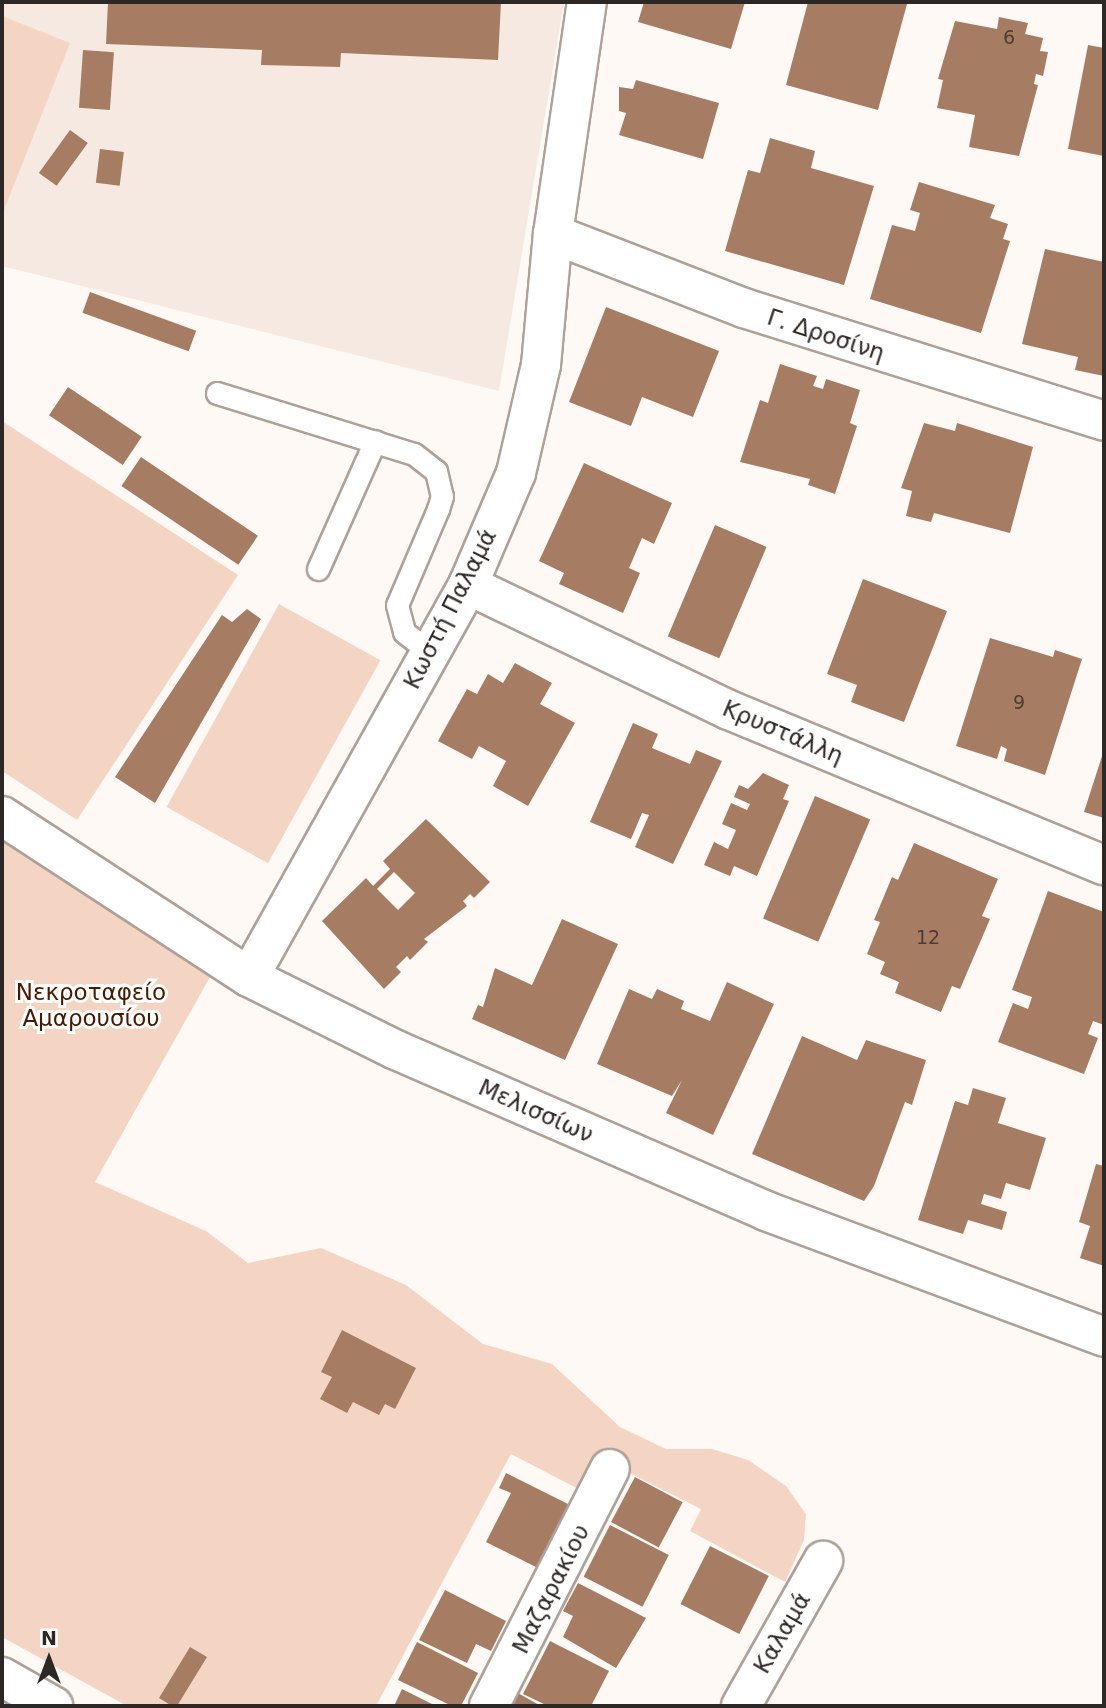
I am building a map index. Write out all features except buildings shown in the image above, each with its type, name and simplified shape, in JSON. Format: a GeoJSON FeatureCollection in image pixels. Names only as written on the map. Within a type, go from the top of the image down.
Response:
{"type":"FeatureCollection","features":[{"type":"Feature","properties":{"kind":"street","name":"Κωστή Παλαμά"},"geometry":{"type":"LineString","coordinates":[[249,977],[468,585],[516,473],[541,365],[553,234],[587,2]]}},
{"type":"Feature","properties":{"kind":"street","name":"Γ. Δροσίνη"},"geometry":{"type":"LineString","coordinates":[[553,234],[744,308],[1104,421]]}},
{"type":"Feature","properties":{"kind":"street","name":"Κρυστάλλη"},"geometry":{"type":"LineString","coordinates":[[468,585],[729,710],[1104,865]]}},
{"type":"Feature","properties":{"kind":"street","name":"Μελισσίων"},"geometry":{"type":"LineString","coordinates":[[2,816],[249,977],[396,1050],[766,1211],[1104,1337]]}},
{"type":"Feature","properties":{"kind":"street","name":"Μαζαρακίου"},"geometry":{"type":"LineString","coordinates":[[489,1706],[610,1469]]}},
{"type":"Feature","properties":{"kind":"street","name":"Καλαμά"},"geometry":{"type":"LineString","coordinates":[[741,1706],[823,1561]]}},
{"type":"Feature","properties":{"kind":"street"},"geometry":{"type":"LineString","coordinates":[[2,1677],[53,1706]]}},
{"type":"Feature","properties":{"kind":"lane"},"geometry":{"type":"LineString","coordinates":[[218,393],[375,441],[426,460],[441,483],[438,509],[397,605],[404,632],[430,652]]}},
{"type":"Feature","properties":{"kind":"lane"},"geometry":{"type":"LineString","coordinates":[[318,569],[375,441]]}},
{"type":"Feature","properties":{"kind":"shaded area"},"geometry":{"type":"Polygon","coordinates":[[[2,2],[564,2],[499,391],[2,266],[2,2]]]}},
{"type":"Feature","properties":{"kind":"green space"},"geometry":{"type":"Polygon","coordinates":[[[2,16],[70,43],[2,215],[2,16]]]}},
{"type":"Feature","properties":{"kind":"green space"},"geometry":{"type":"Polygon","coordinates":[[[2,421],[238,575],[77,820],[2,771],[2,421]]]}},
{"type":"Feature","properties":{"kind":"green space"},"geometry":{"type":"Polygon","coordinates":[[[279,604],[380,660],[268,863],[167,807],[279,604]]]}},
{"type":"Feature","properties":{"kind":"green space","name":"Νεκροταφείο Αμαρουσίου"},"geometry":{"type":"Polygon","coordinates":[[[2,840],[210,977],[95,1182],[206,1231],[248,1263],[321,1248],[406,1285],[483,1344],[552,1364],[620,1427],[666,1449],[712,1449],[748,1460],[786,1486],[806,1514],[804,1540],[785,1582],[690,1531],[701,1509],[604,1460],[586,1493],[511,1454],[376,1706],[127,1706],[2,1637],[2,840]]]}}]}
